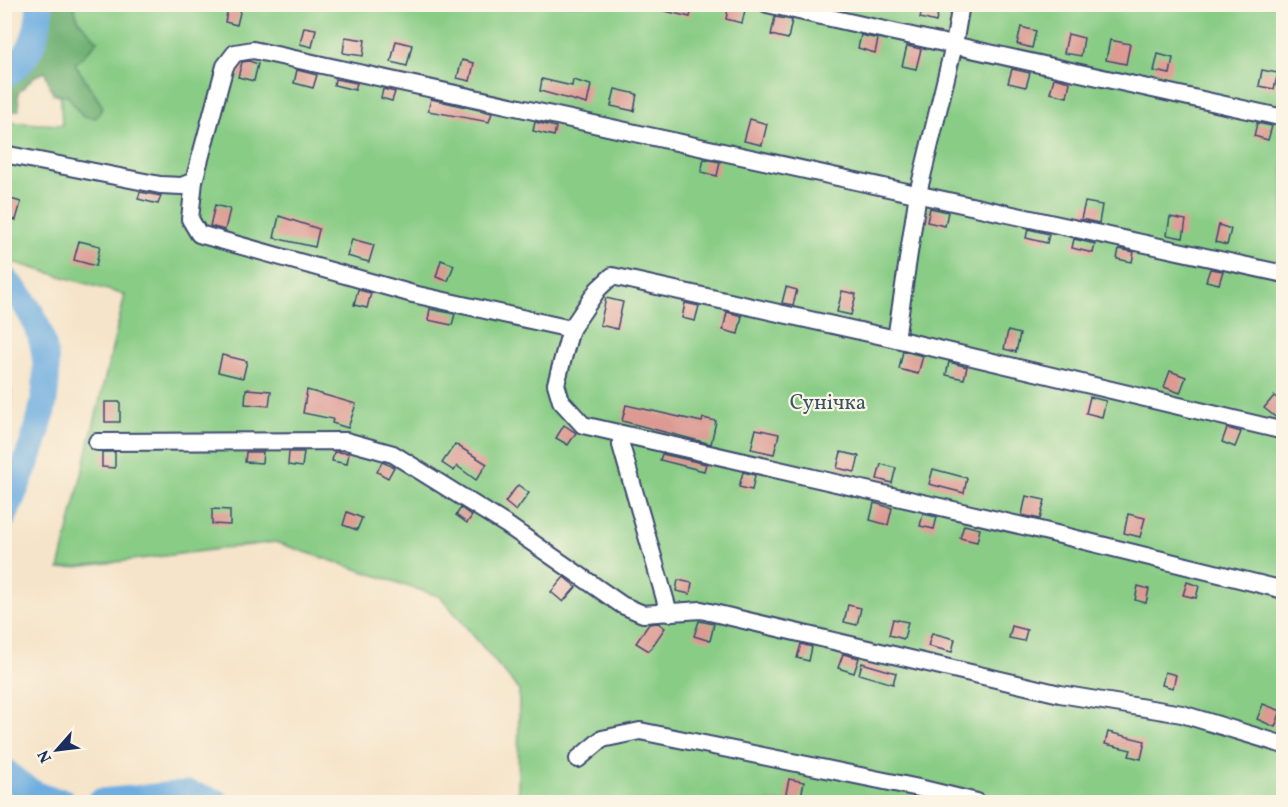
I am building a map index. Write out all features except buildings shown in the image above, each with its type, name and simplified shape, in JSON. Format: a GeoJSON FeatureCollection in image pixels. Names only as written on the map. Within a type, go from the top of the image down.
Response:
{"type":"FeatureCollection","features":[{"type":"Feature","properties":{"kind":"street"},"geometry":{"type":"LineString","coordinates":[[767,4],[1284,118]]}},
{"type":"Feature","properties":{"kind":"street"},"geometry":{"type":"LineString","coordinates":[[896,339],[918,193],[954,45],[961,4]]}},
{"type":"Feature","properties":{"kind":"street"},"geometry":{"type":"LineString","coordinates":[[571,329],[413,294],[199,234],[190,219],[195,181],[225,66],[236,53],[253,50],[1284,274]]}},
{"type":"Feature","properties":{"kind":"street"},"geometry":{"type":"LineString","coordinates":[[4,154],[160,185],[182,186],[195,181]]}},
{"type":"Feature","properties":{"kind":"street"},"geometry":{"type":"LineString","coordinates":[[1284,431],[896,339],[612,276],[598,289],[571,329],[556,384],[561,401],[583,424],[621,435],[1032,528],[1284,590]]}},
{"type":"Feature","properties":{"kind":"street"},"geometry":{"type":"LineString","coordinates":[[621,435],[621,445],[669,613]]}},
{"type":"Feature","properties":{"kind":"street"},"geometry":{"type":"LineString","coordinates":[[97,442],[346,441],[393,454],[507,525],[622,605],[644,614],[701,610],[1060,694],[1182,714],[1284,745]]}},
{"type":"Feature","properties":{"kind":"street"},"geometry":{"type":"LineString","coordinates":[[578,759],[602,739],[640,732],[918,795],[977,802]]}},
{"type":"Feature","properties":{"kind":"green space"},"geometry":{"type":"Polygon","coordinates":[[[48,5],[73,5],[79,21],[98,41],[75,64],[103,107],[96,118],[82,116],[68,96],[53,94],[45,72],[35,76],[18,93],[19,110],[5,113],[5,90],[33,64],[43,42],[48,5]]]}},
{"type":"Feature","properties":{"kind":"green space","name":"Сунічка"},"geometry":{"type":"Polygon","coordinates":[[[56,5],[1283,5],[1283,802],[518,802],[519,690],[441,597],[275,542],[59,569],[125,295],[5,260],[4,122],[62,125],[56,5]]]}},
{"type":"Feature","properties":{"kind":"green space"},"geometry":{"type":"Polygon","coordinates":[[[5,371],[11,390],[5,477],[5,371]]]}},
{"type":"Feature","properties":{"kind":"waterway"},"geometry":{"type":"LineString","coordinates":[[4,76],[27,54],[35,36],[40,4]]}},
{"type":"Feature","properties":{"kind":"waterway"},"geometry":{"type":"LineString","coordinates":[[4,279],[27,307],[40,335],[46,364],[45,394],[39,424],[4,516]]}},
{"type":"Feature","properties":{"kind":"waterway"},"geometry":{"type":"LineString","coordinates":[[4,771],[31,792],[63,802]]}},
{"type":"Feature","properties":{"kind":"waterway"},"geometry":{"type":"LineString","coordinates":[[100,802],[188,794],[216,802]]}}]}
